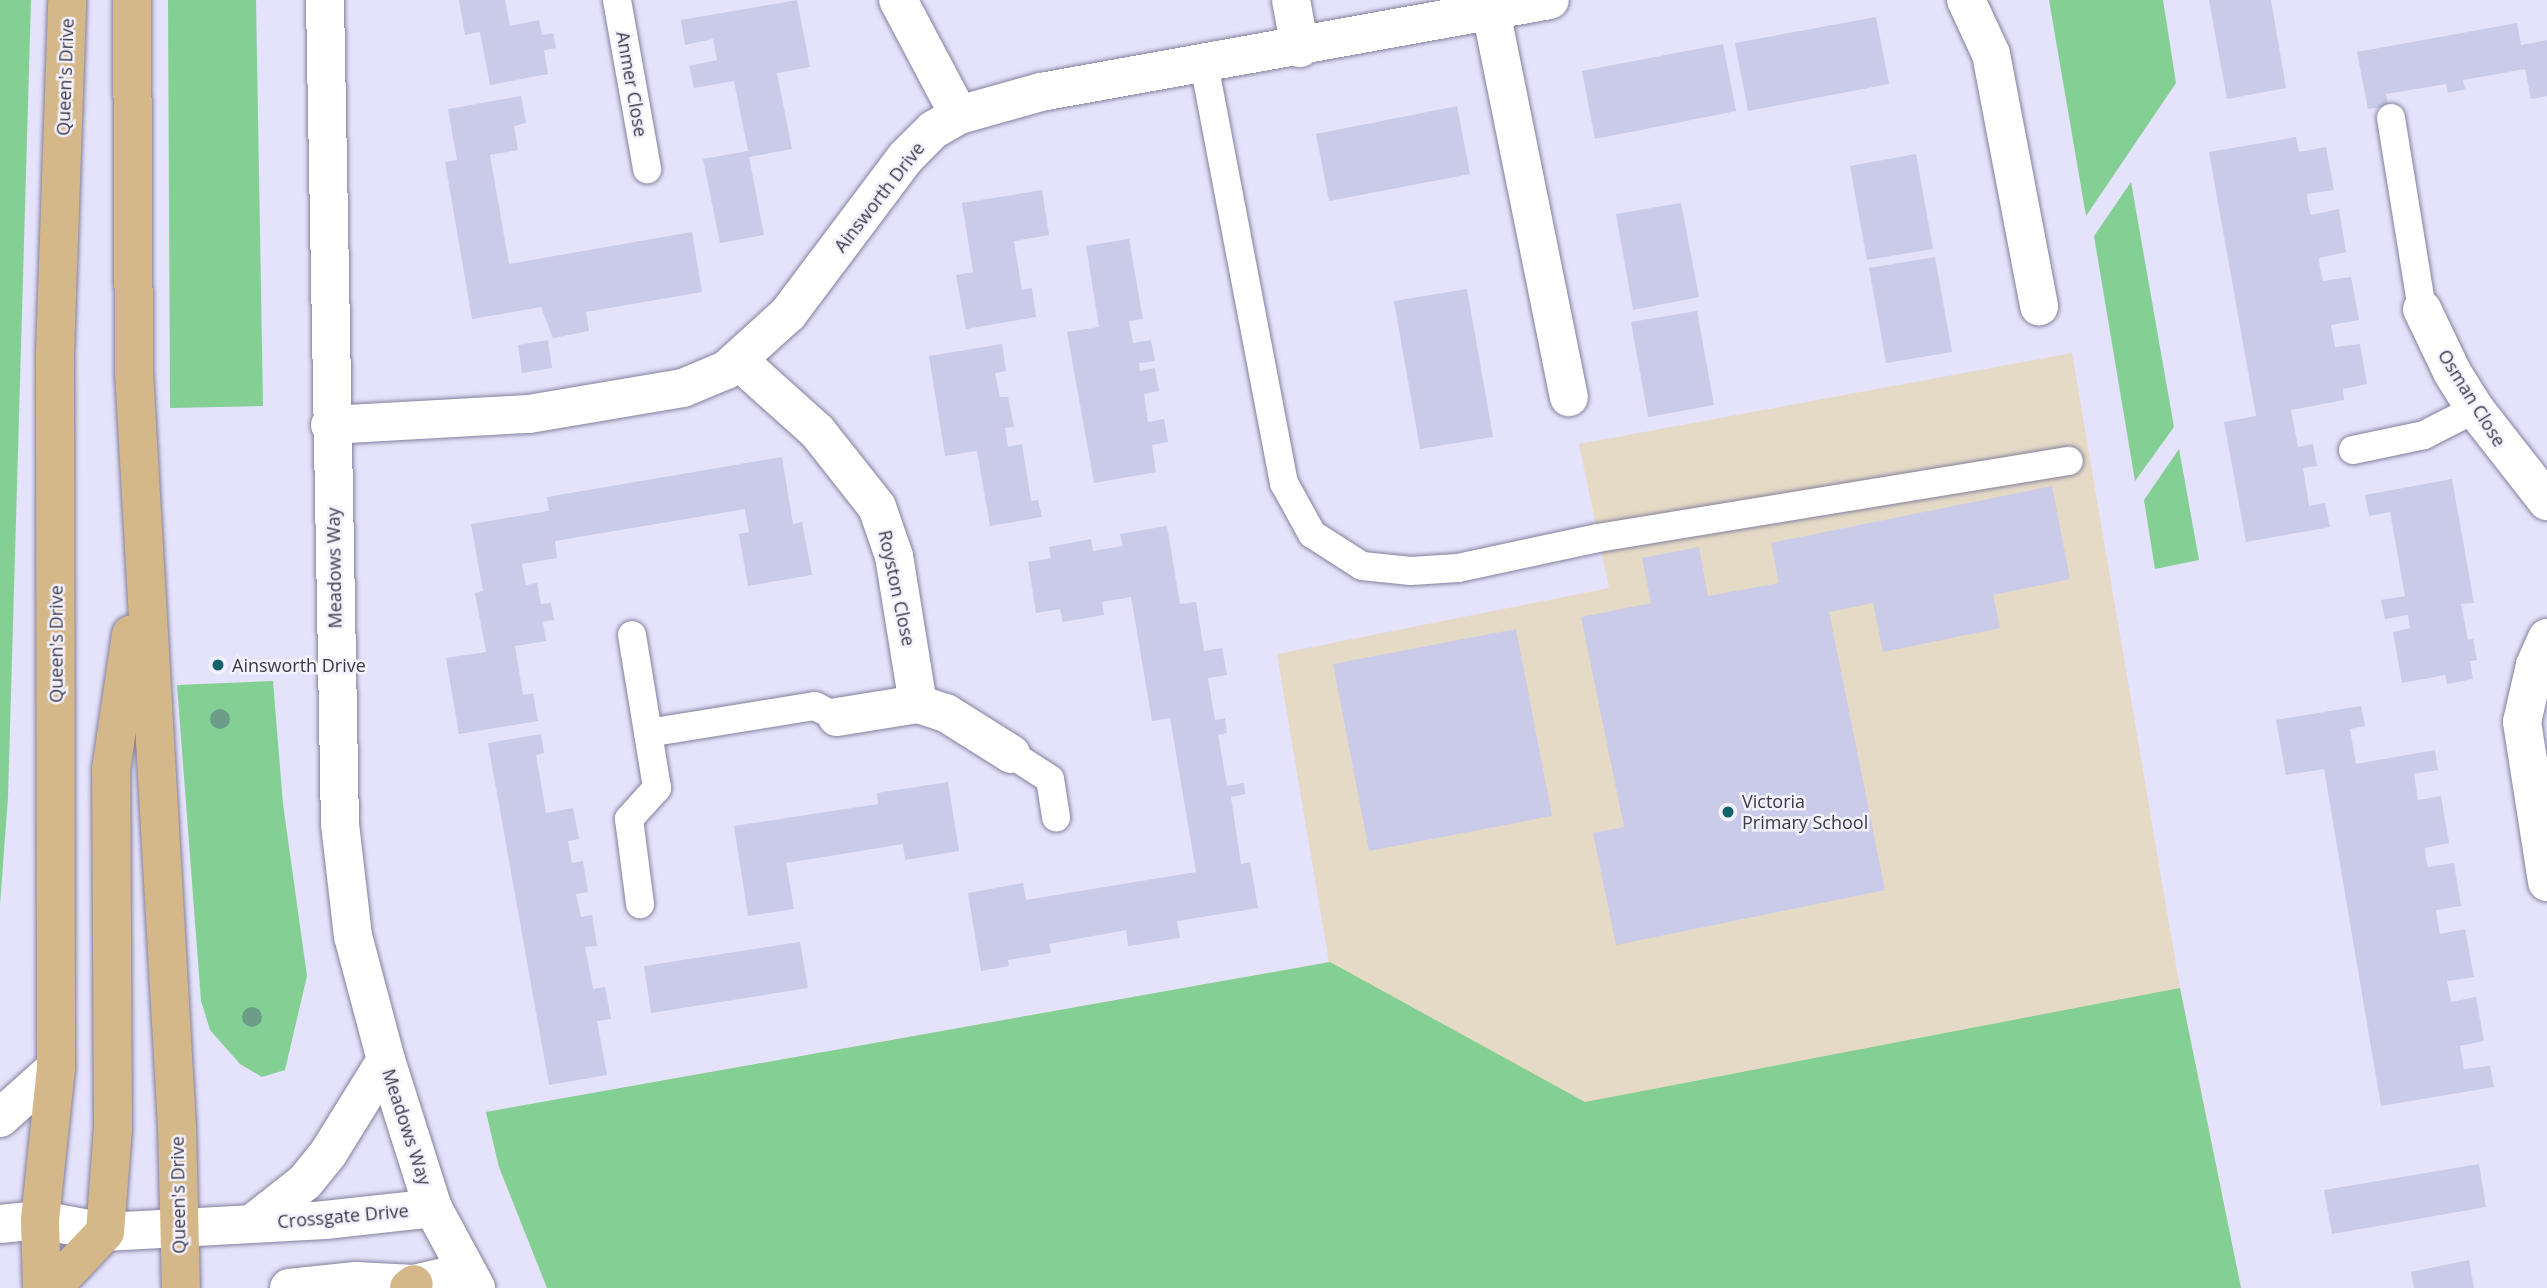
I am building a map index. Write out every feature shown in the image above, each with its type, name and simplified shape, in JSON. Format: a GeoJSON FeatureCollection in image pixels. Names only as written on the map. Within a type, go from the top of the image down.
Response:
{"type":"FeatureCollection","features":[{"type":"Feature","properties":{"kind":"main road","name":"Queen's Drive"},"geometry":{"type":"LineString","coordinates":[[42,1288],[40,1220],[56,1068],[55,352],[67,0]]}},
{"type":"Feature","properties":{"kind":"main road","name":"Queen's Drive"},"geometry":{"type":"LineString","coordinates":[[132,0],[134,372],[142,556],[177,1127],[177,1226],[181,1288]]}},
{"type":"Feature","properties":{"kind":"main road","name":"Queen's Drive"},"geometry":{"type":"LineString","coordinates":[[105,1232],[113,1129],[111,770],[142,556]]}},
{"type":"Feature","properties":{"kind":"main road"},"geometry":{"type":"LineString","coordinates":[[52,1288],[105,1232]]}},
{"type":"Feature","properties":{"kind":"street","name":"Meadows Way"},"geometry":{"type":"LineString","coordinates":[[325,0],[330,425],[340,824],[353,936],[386,1060],[433,1208],[471,1280]]}},
{"type":"Feature","properties":{"kind":"street"},"geometry":{"type":"LineString","coordinates":[[898,0],[959,115]]}},
{"type":"Feature","properties":{"kind":"street"},"geometry":{"type":"LineString","coordinates":[[1291,0],[1300,48]]}},
{"type":"Feature","properties":{"kind":"street","name":"Ainsworth Drive"},"geometry":{"type":"LineString","coordinates":[[330,425],[530,414],[683,388],[740,362],[788,314],[906,156],[933,130],[959,115],[1041,92],[1300,48],[1550,0]]}},
{"type":"Feature","properties":{"kind":"street"},"geometry":{"type":"LineString","coordinates":[[1966,0],[1992,54],[2039,306]]}},
{"type":"Feature","properties":{"kind":"street"},"geometry":{"type":"LineString","coordinates":[[1491,11],[1569,397]]}},
{"type":"Feature","properties":{"kind":"street","name":"Osman Close"},"geometry":{"type":"LineString","coordinates":[[2423,309],[2452,372],[2475,409],[2547,500]]}},
{"type":"Feature","properties":{"kind":"street","name":"Royston Close"},"geometry":{"type":"LineString","coordinates":[[740,362],[817,430],[877,507],[896,566],[918,704]]}},
{"type":"Feature","properties":{"kind":"street"},"geometry":{"type":"LineString","coordinates":[[2547,638],[2535,665],[2522,722],[2547,882]]}},
{"type":"Feature","properties":{"kind":"street"},"geometry":{"type":"LineString","coordinates":[[837,717],[918,704],[946,713],[1011,754]]}},
{"type":"Feature","properties":{"kind":"street","name":"Crossgate Drive"},"geometry":{"type":"LineString","coordinates":[[253,1223],[304,1182],[321,1162],[386,1060]]}},
{"type":"Feature","properties":{"kind":"street"},"geometry":{"type":"LineString","coordinates":[[0,1118],[56,1068]]}},
{"type":"Feature","properties":{"kind":"street","name":"Crossgate Drive"},"geometry":{"type":"LineString","coordinates":[[0,1224],[40,1220],[105,1232],[433,1208]]}},
{"type":"Feature","properties":{"kind":"street"},"geometry":{"type":"LineString","coordinates":[[289,1288],[356,1281],[411,1286],[471,1280]]}},
{"type":"Feature","properties":{"kind":"lane","name":"Anmer Close"},"geometry":{"type":"LineString","coordinates":[[617,0],[646,169]]}},
{"type":"Feature","properties":{"kind":"lane"},"geometry":{"type":"LineString","coordinates":[[1204,64],[1284,482],[1312,534],[1362,566],[1411,571],[1458,568],[1598,538],[2069,461]]}},
{"type":"Feature","properties":{"kind":"lane","name":"Osman Close"},"geometry":{"type":"LineString","coordinates":[[2391,118],[2423,309]]}},
{"type":"Feature","properties":{"kind":"lane"},"geometry":{"type":"LineString","coordinates":[[2353,450],[2424,435],[2475,409]]}},
{"type":"Feature","properties":{"kind":"lane"},"geometry":{"type":"LineString","coordinates":[[632,635],[657,788],[629,819],[640,904]]}},
{"type":"Feature","properties":{"kind":"lane"},"geometry":{"type":"LineString","coordinates":[[648,733],[816,706],[837,717]]}},
{"type":"Feature","properties":{"kind":"lane"},"geometry":{"type":"LineString","coordinates":[[1011,754],[1050,779],[1056,818]]}},
{"type":"Feature","properties":{"kind":"shaded area","name":"Victoria Primary School"},"geometry":{"type":"Polygon","coordinates":[[[2072,353],[2180,988],[2241,1288],[547,1288],[499,1167],[486,1112],[1329,962],[1277,654],[1609,588],[1579,444],[2072,353]]]}},
{"type":"Feature","properties":{"kind":"green space"},"geometry":{"type":"Polygon","coordinates":[[[0,0],[31,0],[8,797],[0,905],[0,0]]]}},
{"type":"Feature","properties":{"kind":"green space"},"geometry":{"type":"Polygon","coordinates":[[[168,0],[256,0],[263,406],[170,408],[168,0]]]}},
{"type":"Feature","properties":{"kind":"green space"},"geometry":{"type":"Polygon","coordinates":[[[2049,0],[2163,0],[2176,83],[2086,216],[2049,0]]]}},
{"type":"Feature","properties":{"kind":"green space"},"geometry":{"type":"Polygon","coordinates":[[[2131,182],[2174,427],[2135,481],[2094,236],[2131,182]]]}},
{"type":"Feature","properties":{"kind":"green space"},"geometry":{"type":"Polygon","coordinates":[[[2179,449],[2199,560],[2155,569],[2144,500],[2179,449]]]}},
{"type":"Feature","properties":{"kind":"green space"},"geometry":{"type":"Polygon","coordinates":[[[273,681],[283,804],[307,976],[285,1070],[262,1077],[240,1064],[210,1030],[201,1001],[177,685],[273,681]]]}},
{"type":"Feature","properties":{"kind":"green space"},"geometry":{"type":"Polygon","coordinates":[[[1330,962],[1585,1102],[2180,988],[2241,1288],[547,1288],[499,1167],[486,1112],[1330,962]]]}},
{"type":"Feature","properties":{"kind":"building"},"geometry":{"type":"Polygon","coordinates":[[[459,0],[505,0],[510,26],[539,20],[542,35],[553,33],[556,48],[544,50],[548,74],[490,85],[480,32],[465,35],[459,0]]]}},
{"type":"Feature","properties":{"kind":"building"},"geometry":{"type":"Polygon","coordinates":[[[797,0],[810,67],[777,73],[792,149],[749,157],[764,235],[720,243],[703,159],[748,151],[734,81],[694,88],[689,66],[717,60],[713,39],[685,45],[681,20],[797,0]]]}},
{"type":"Feature","properties":{"kind":"building"},"geometry":{"type":"Polygon","coordinates":[[[2209,0],[2271,0],[2286,88],[2227,99],[2209,0]]]}},
{"type":"Feature","properties":{"kind":"building"},"geometry":{"type":"Polygon","coordinates":[[[1876,17],[1889,84],[1748,111],[1735,43],[1876,17]]]}},
{"type":"Feature","properties":{"kind":"building"},"geometry":{"type":"Polygon","coordinates":[[[2517,23],[2521,45],[2547,40],[2547,96],[2531,99],[2525,69],[2463,80],[2465,89],[2448,93],[2446,84],[2386,94],[2388,106],[2368,109],[2357,52],[2517,23]]]}},
{"type":"Feature","properties":{"kind":"building"},"geometry":{"type":"Polygon","coordinates":[[[1723,44],[1736,111],[1595,139],[1582,71],[1723,44]]]}},
{"type":"Feature","properties":{"kind":"building"},"geometry":{"type":"Polygon","coordinates":[[[521,96],[526,123],[514,126],[518,150],[490,155],[509,264],[692,232],[702,292],[586,312],[589,331],[553,338],[541,307],[472,319],[445,162],[457,160],[448,109],[521,96]]]}},
{"type":"Feature","properties":{"kind":"building"},"geometry":{"type":"Polygon","coordinates":[[[1457,106],[1470,174],[1329,201],[1316,134],[1457,106]]]}},
{"type":"Feature","properties":{"kind":"building"},"geometry":{"type":"Polygon","coordinates":[[[2296,137],[2299,152],[2326,147],[2334,190],[2307,194],[2308,205],[2311,215],[2339,209],[2346,252],[2319,258],[2320,269],[2323,281],[2351,277],[2359,320],[2331,325],[2335,347],[2360,344],[2367,384],[2343,389],[2344,400],[2291,410],[2298,447],[2313,444],[2317,466],[2303,468],[2309,506],[2325,503],[2330,527],[2246,542],[2224,422],[2256,416],[2209,152],[2296,137]]]}},
{"type":"Feature","properties":{"kind":"building"},"geometry":{"type":"Polygon","coordinates":[[[1916,154],[1933,249],[1867,260],[1850,166],[1916,154]]]}},
{"type":"Feature","properties":{"kind":"building"},"geometry":{"type":"Polygon","coordinates":[[[1042,190],[1049,235],[1014,241],[1022,290],[1032,288],[1036,317],[966,329],[956,275],[973,272],[962,203],[1042,190]]]}},
{"type":"Feature","properties":{"kind":"building"},"geometry":{"type":"Polygon","coordinates":[[[1681,203],[1699,297],[1633,310],[1616,214],[1681,203]]]}},
{"type":"Feature","properties":{"kind":"building"},"geometry":{"type":"Polygon","coordinates":[[[1129,239],[1143,319],[1129,321],[1133,343],[1151,340],[1155,361],[1139,363],[1140,371],[1155,368],[1159,391],[1144,394],[1148,422],[1164,419],[1168,442],[1152,445],[1156,472],[1094,483],[1067,332],[1099,327],[1086,246],[1129,239]]]}},
{"type":"Feature","properties":{"kind":"building"},"geometry":{"type":"Polygon","coordinates":[[[1935,257],[1952,352],[1886,363],[1869,268],[1935,257]]]}},
{"type":"Feature","properties":{"kind":"building"},"geometry":{"type":"Polygon","coordinates":[[[1467,289],[1493,437],[1420,449],[1394,301],[1467,289]]]}},
{"type":"Feature","properties":{"kind":"building"},"geometry":{"type":"Polygon","coordinates":[[[1697,311],[1714,405],[1648,417],[1631,322],[1697,311]]]}},
{"type":"Feature","properties":{"kind":"building"},"geometry":{"type":"Polygon","coordinates":[[[548,340],[552,368],[522,373],[518,345],[548,340]]]}},
{"type":"Feature","properties":{"kind":"building"},"geometry":{"type":"Polygon","coordinates":[[[1002,344],[1006,371],[995,373],[1000,397],[1008,397],[1014,427],[1005,428],[1008,447],[1022,444],[1031,501],[1038,500],[1042,517],[990,526],[977,451],[945,456],[929,356],[1002,344]]]}},
{"type":"Feature","properties":{"kind":"building"},"geometry":{"type":"Polygon","coordinates":[[[782,457],[793,524],[802,522],[812,575],[748,586],[739,534],[749,532],[745,509],[555,541],[557,558],[522,564],[526,585],[537,583],[541,604],[551,603],[554,620],[543,622],[546,641],[515,646],[523,695],[533,693],[538,721],[459,734],[446,658],[486,652],[475,593],[483,591],[471,524],[549,511],[547,497],[782,457]]]}},
{"type":"Feature","properties":{"kind":"building"},"geometry":{"type":"Polygon","coordinates":[[[2452,479],[2474,603],[2461,604],[2468,640],[2473,639],[2477,660],[2470,661],[2473,679],[2447,684],[2445,675],[2402,683],[2393,632],[2410,628],[2408,615],[2385,619],[2381,600],[2405,596],[2390,512],[2369,516],[2365,495],[2452,479]]]}},
{"type":"Feature","properties":{"kind":"building"},"geometry":{"type":"Polygon","coordinates":[[[2052,486],[2070,579],[1993,595],[2000,628],[1883,652],[1873,603],[1829,612],[1885,890],[1616,945],[1593,833],[1624,827],[1581,617],[1651,603],[1642,558],[1699,547],[1708,596],[1779,583],[1771,543],[2052,486]]]}},
{"type":"Feature","properties":{"kind":"building"},"geometry":{"type":"Polygon","coordinates":[[[1167,526],[1180,604],[1196,602],[1204,651],[1222,648],[1227,675],[1208,678],[1215,720],[1225,718],[1227,733],[1218,735],[1227,786],[1244,783],[1245,794],[1231,797],[1241,864],[1250,862],[1258,908],[1177,921],[1180,938],[1128,946],[1126,930],[1049,944],[1051,953],[1008,960],[1009,966],[981,971],[968,893],[1023,883],[1026,900],[1196,872],[1170,718],[1152,721],[1131,597],[1102,602],[1104,615],[1063,622],[1060,609],[1036,613],[1028,562],[1051,558],[1049,547],[1091,539],[1093,551],[1123,546],[1120,534],[1167,526]]]}},
{"type":"Feature","properties":{"kind":"building"},"geometry":{"type":"Polygon","coordinates":[[[1516,629],[1552,816],[1369,851],[1333,664],[1516,629]]]}},
{"type":"Feature","properties":{"kind":"building"},"geometry":{"type":"Polygon","coordinates":[[[2361,706],[2365,726],[2350,729],[2356,764],[2435,750],[2438,770],[2414,774],[2418,800],[2441,796],[2449,843],[2425,848],[2426,858],[2428,867],[2454,863],[2461,906],[2436,910],[2438,923],[2440,934],[2465,929],[2474,977],[2447,981],[2451,1002],[2476,997],[2484,1041],[2460,1046],[2464,1069],[2490,1066],[2494,1087],[2381,1106],[2324,769],[2286,775],[2276,720],[2361,706]]]}},
{"type":"Feature","properties":{"kind":"building"},"geometry":{"type":"Polygon","coordinates":[[[541,734],[544,753],[536,755],[546,813],[573,808],[579,839],[568,841],[572,863],[583,861],[588,892],[576,894],[581,917],[592,915],[597,946],[585,947],[593,989],[605,987],[611,1019],[597,1021],[607,1075],[549,1085],[488,743],[541,734]]]}},
{"type":"Feature","properties":{"kind":"building"},"geometry":{"type":"Polygon","coordinates":[[[948,782],[959,851],[905,860],[903,844],[786,863],[794,909],[748,916],[734,826],[878,804],[877,793],[948,782]]]}},
{"type":"Feature","properties":{"kind":"building"},"geometry":{"type":"Polygon","coordinates":[[[800,942],[808,988],[651,1013],[644,966],[800,942]]]}},
{"type":"Feature","properties":{"kind":"building"},"geometry":{"type":"Polygon","coordinates":[[[2479,1164],[2486,1207],[2332,1234],[2324,1190],[2479,1164]]]}},
{"type":"Feature","properties":{"kind":"building"},"geometry":{"type":"Polygon","coordinates":[[[2469,1260],[2474,1288],[2414,1288],[2411,1272],[2469,1260]]]}},
{"type":"Feature","properties":{"kind":"place","name":"Ainsworth Drive"},"geometry":{"type":"Point","coordinates":[218,665]}},
{"type":"Feature","properties":{"kind":"place","name":"Victoria Primary School"},"geometry":{"type":"Point","coordinates":[1728,812]}}]}
